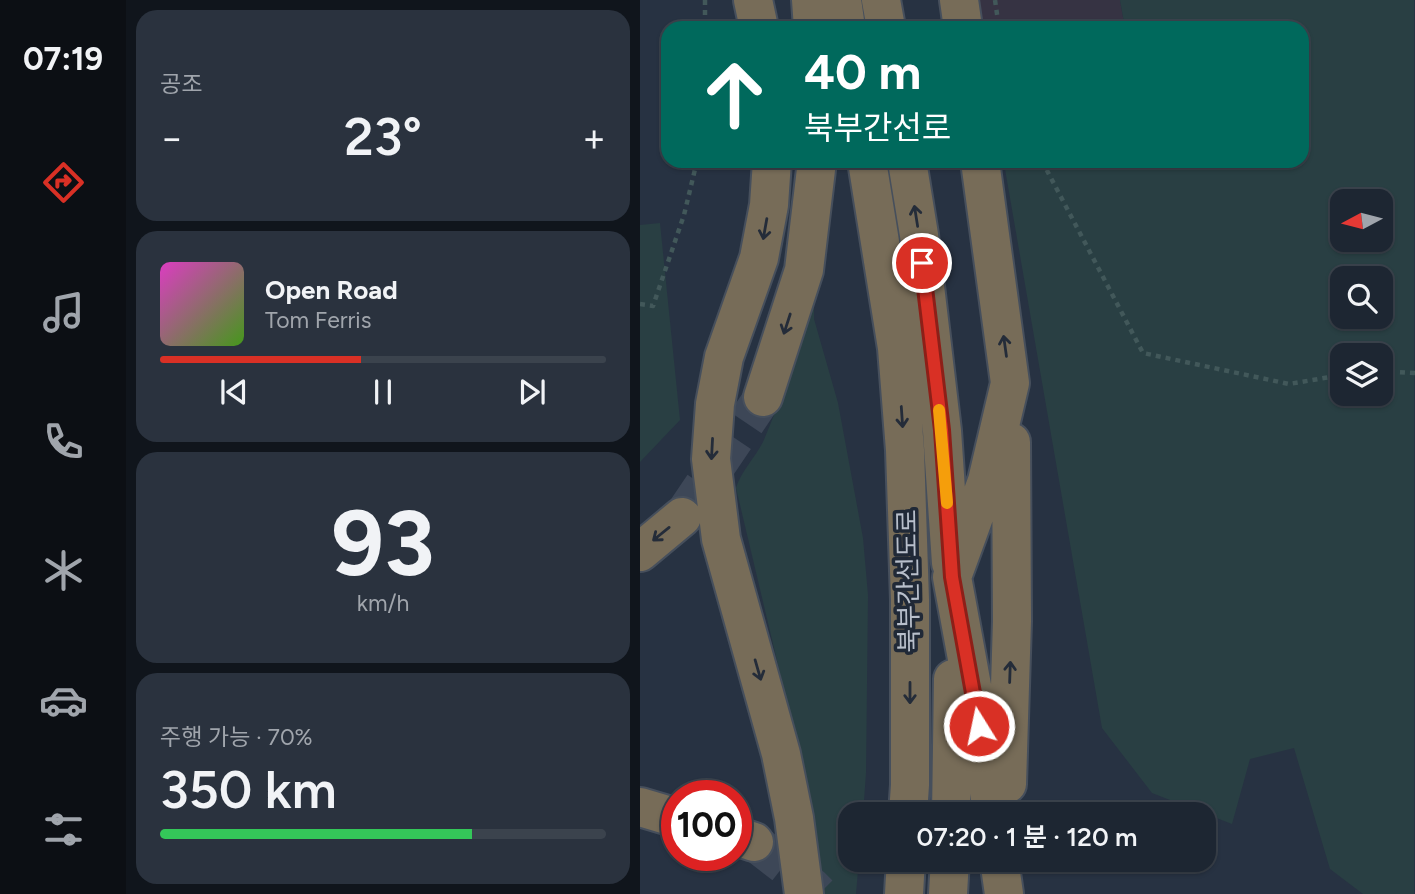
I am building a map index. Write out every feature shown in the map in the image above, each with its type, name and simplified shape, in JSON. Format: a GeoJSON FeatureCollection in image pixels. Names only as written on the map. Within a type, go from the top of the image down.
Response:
{"type":"FeatureCollection","features":[{"type":"Feature","properties":{"kind":"highway"},"geometry":{"type":"LineString","coordinates":[[753,0],[757,21]]}},
{"type":"Feature","properties":{"kind":"highway"},"geometry":{"type":"LineString","coordinates":[[811,0],[812,21]]}},
{"type":"Feature","properties":{"kind":"highway"},"geometry":{"type":"LineString","coordinates":[[842,0],[845,21]]}},
{"type":"Feature","properties":{"kind":"highway"},"geometry":{"type":"LineString","coordinates":[[881,0],[885,21]]}},
{"type":"Feature","properties":{"kind":"highway"},"geometry":{"type":"LineString","coordinates":[[959,0],[962,21]]}},
{"type":"Feature","properties":{"kind":"highway"},"geometry":{"type":"LineString","coordinates":[[772,168],[769,205],[759,258],[724,357],[715,404],[711,459],[720,539],[781,754],[794,818],[804,894]]}},
{"type":"Feature","properties":{"kind":"highway"},"geometry":{"type":"LineString","coordinates":[[763,397],[804,270],[816,168]]}},
{"type":"Feature","properties":{"kind":"highway","name":"북부간선도로"},"geometry":{"type":"LineString","coordinates":[[868,168],[897,348],[905,450],[910,600],[908,802]]}},
{"type":"Feature","properties":{"kind":"highway"},"geometry":{"type":"LineString","coordinates":[[908,168],[919,235],[942,430],[952,577],[984,751],[990,802]]}},
{"type":"Feature","properties":{"kind":"highway"},"geometry":{"type":"LineString","coordinates":[[981,168],[1010,383],[1012,621],[1006,772],[1007,802]]}},
{"type":"Feature","properties":{"kind":"highway"},"geometry":{"type":"LineString","coordinates":[[952,577],[987,481],[1010,383]]}},
{"type":"Feature","properties":{"kind":"highway"},"geometry":{"type":"LineString","coordinates":[[640,552],[683,517]]}},
{"type":"Feature","properties":{"kind":"highway","name":"북부간선도로"},"geometry":{"type":"LineString","coordinates":[[952,577],[952,802]]}},
{"type":"Feature","properties":{"kind":"highway"},"geometry":{"type":"LineString","coordinates":[[640,807],[661,813]]}},
{"type":"Feature","properties":{"kind":"highway"},"geometry":{"type":"LineString","coordinates":[[904,894],[905,872]]}},
{"type":"Feature","properties":{"kind":"highway"},"geometry":{"type":"LineString","coordinates":[[948,894],[949,872]]}},
{"type":"Feature","properties":{"kind":"highway"},"geometry":{"type":"LineString","coordinates":[[1001,872],[1004,894]]}},
{"type":"Feature","properties":{"kind":"highway"},"geometry":{"type":"LineString","coordinates":[[1011,872],[1012,894]]}},
{"type":"Feature","properties":{"kind":"path"},"geometry":{"type":"LineString","coordinates":[[705,0],[705,21]]}},
{"type":"Feature","properties":{"kind":"path"},"geometry":{"type":"LineString","coordinates":[[995,0],[998,21]]}},
{"type":"Feature","properties":{"kind":"path"},"geometry":{"type":"LineString","coordinates":[[640,304],[653,306],[684,215],[695,168]]}},
{"type":"Feature","properties":{"kind":"path"},"geometry":{"type":"LineString","coordinates":[[1046,168],[1143,354],[1289,384],[1330,376]]}},
{"type":"Feature","properties":{"kind":"path"},"geometry":{"type":"LineString","coordinates":[[1393,372],[1415,373]]}},
{"type":"Feature","properties":{"kind":"shaded area"},"geometry":{"type":"Polygon","coordinates":[[[971,0],[1120,0],[1124,21],[975,21],[971,0]]]}},
{"type":"Feature","properties":{"kind":"green space"},"geometry":{"type":"Polygon","coordinates":[[[1120,0],[1414,0],[1414,894],[1363,894],[1330,869],[1294,748],[1250,759],[1232,824],[1216,818],[1216,802],[1175,802],[1152,793],[1102,728],[1005,169],[1309,168],[1309,21],[1124,21],[1120,0]]]}},
{"type":"Feature","properties":{"kind":"green space"},"geometry":{"type":"Polygon","coordinates":[[[660,223],[680,420],[640,462],[640,225],[660,223]]]}},
{"type":"Feature","properties":{"kind":"green space"},"geometry":{"type":"Polygon","coordinates":[[[814,300],[814,319],[838,403],[863,538],[868,595],[864,802],[838,802],[838,872],[858,872],[856,894],[825,894],[801,762],[736,488],[763,442],[814,300]]]}},
{"type":"Feature","properties":{"kind":"tunnel"},"geometry":{"type":"LineString","coordinates":[[682,517],[763,397]]}},
{"type":"Feature","properties":{"kind":"tunnel"},"geometry":{"type":"LineString","coordinates":[[754,842],[819,894]]}},
{"type":"Feature","properties":{"kind":"slow traffic"},"geometry":{"type":"LineString","coordinates":[[939,410],[947,503]]}},
{"type":"Feature","properties":{"kind":"route"},"geometry":{"type":"LineString","coordinates":[[922,263],[942,430],[952,577],[979,726]]}}]}
